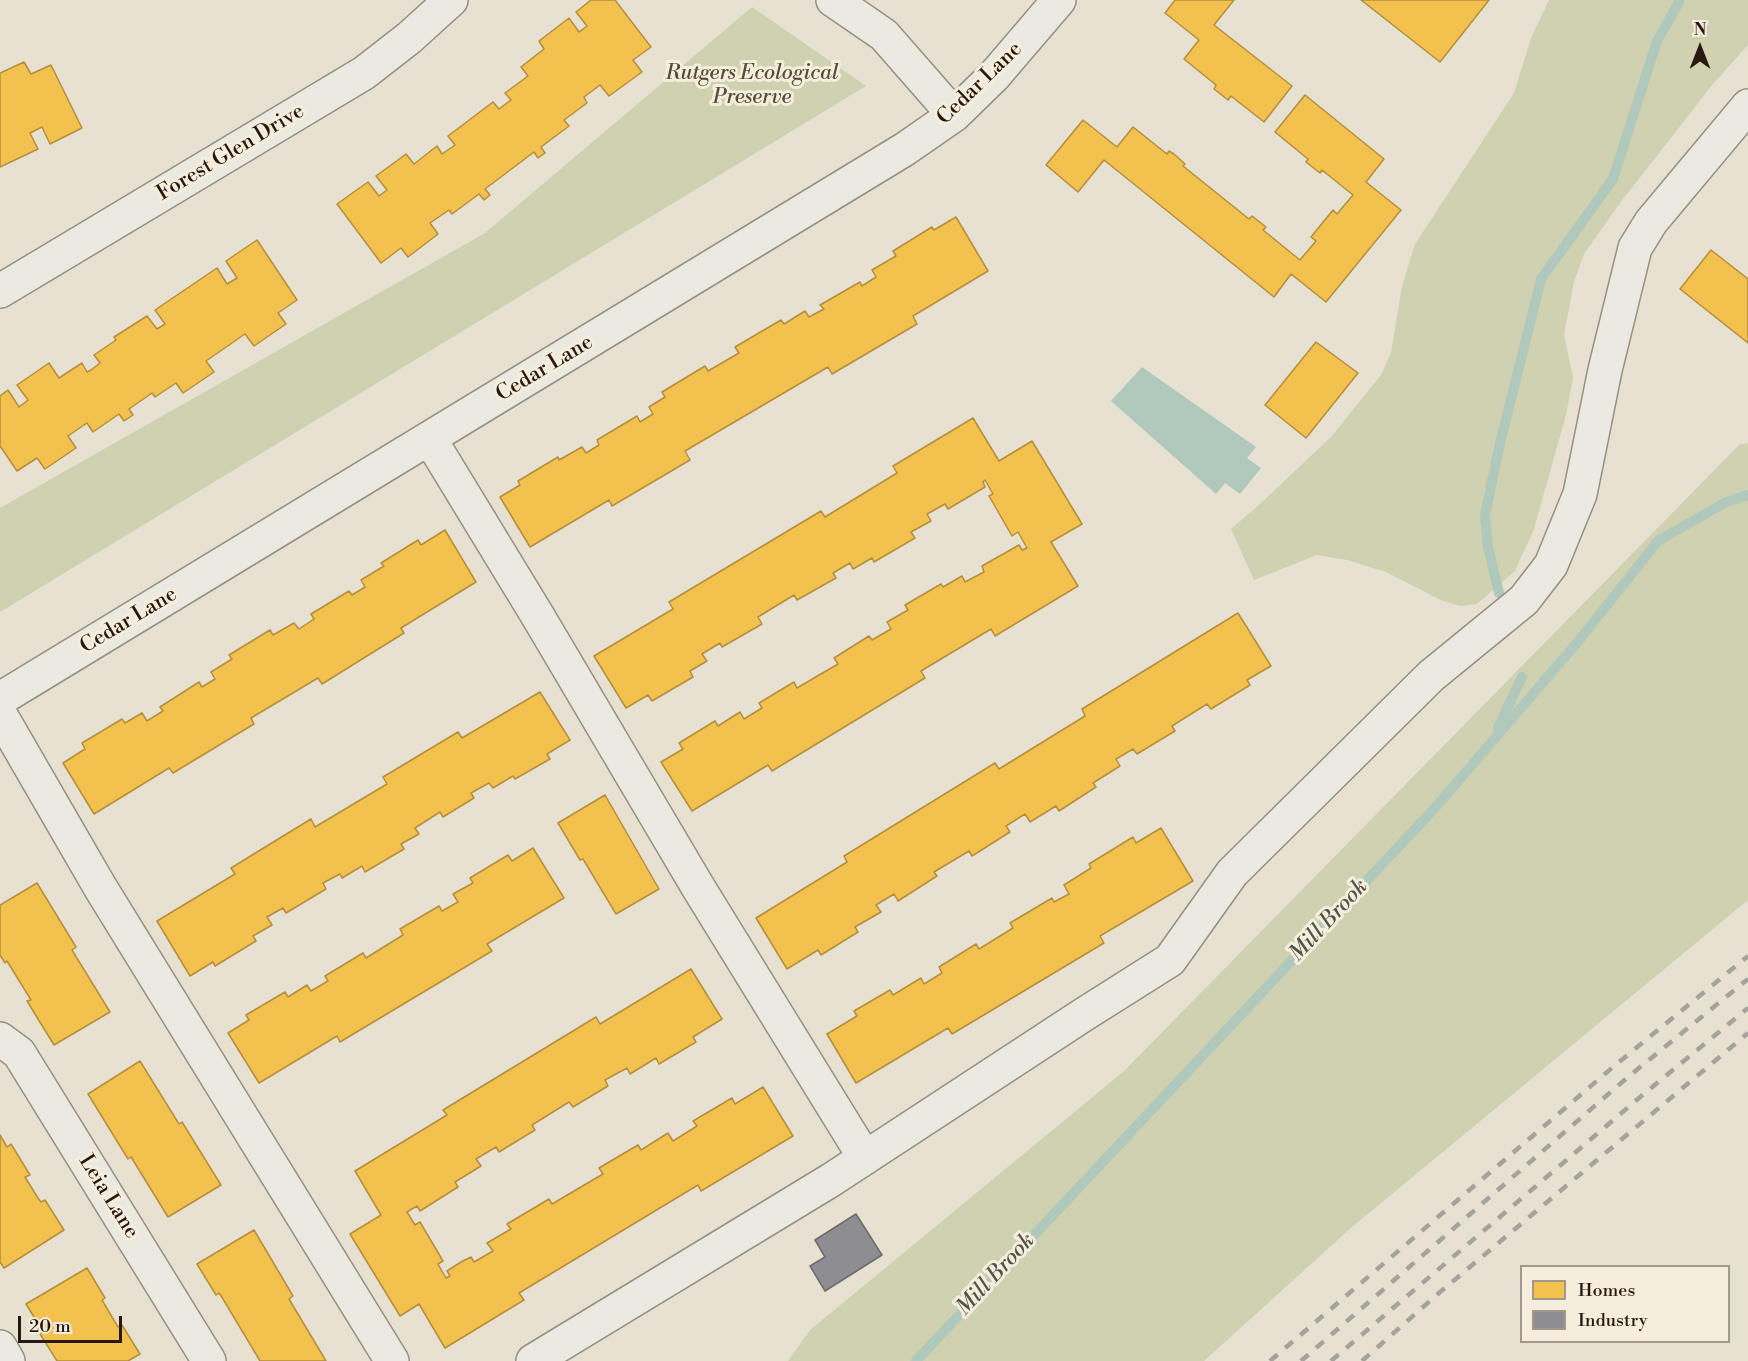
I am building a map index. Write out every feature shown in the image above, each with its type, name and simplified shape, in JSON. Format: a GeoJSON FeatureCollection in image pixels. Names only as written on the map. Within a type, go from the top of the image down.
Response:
{"type":"FeatureCollection","features":[{"type":"Feature","properties":{"kind":"street","name":"Forest Glen Drive"},"geometry":{"type":"LineString","coordinates":[[0,291],[364,73],[452,0]]}},
{"type":"Feature","properties":{"kind":"street"},"geometry":{"type":"LineString","coordinates":[[833,0],[884,34],[954,115]]}},
{"type":"Feature","properties":{"kind":"street","name":"Cedar Lane"},"geometry":{"type":"LineString","coordinates":[[0,699],[905,149],[954,115],[994,76],[1059,0]]}},
{"type":"Feature","properties":{"kind":"street"},"geometry":{"type":"LineString","coordinates":[[533,1361],[865,1158],[1170,960],[1232,873],[1431,676],[1524,600],[1551,565],[1580,494],[1605,370],[1635,248],[1651,222],[1748,106]]}},
{"type":"Feature","properties":{"kind":"street"},"geometry":{"type":"LineString","coordinates":[[430,439],[692,877],[865,1158]]}},
{"type":"Feature","properties":{"kind":"street"},"geometry":{"type":"LineString","coordinates":[[0,714],[112,907],[392,1361]]}},
{"type":"Feature","properties":{"kind":"street","name":"Leia Lane"},"geometry":{"type":"LineString","coordinates":[[0,1039],[19,1053],[209,1361]]}},
{"type":"Feature","properties":{"kind":"street"},"geometry":{"type":"LineString","coordinates":[[0,1347],[8,1361]]}},
{"type":"Feature","properties":{"kind":"green space"},"geometry":{"type":"Polygon","coordinates":[[[1549,0],[1748,0],[1748,45],[1713,84],[1620,203],[1584,254],[1574,282],[1564,334],[1573,378],[1566,415],[1534,529],[1515,571],[1477,604],[1461,606],[1443,601],[1386,572],[1347,560],[1317,555],[1254,580],[1231,529],[1331,437],[1381,375],[1391,353],[1402,286],[1415,244],[1514,93],[1531,38],[1549,0]]]}},
{"type":"Feature","properties":{"kind":"green space","name":"Rutgers Ecological Preserve"},"geometry":{"type":"Polygon","coordinates":[[[752,7],[866,86],[0,612],[0,508],[485,233],[752,7]]]}},
{"type":"Feature","properties":{"kind":"green space"},"geometry":{"type":"Polygon","coordinates":[[[1748,443],[1748,900],[1352,1227],[1204,1361],[788,1361],[810,1330],[1123,1072],[1739,445],[1748,443]]]}},
{"type":"Feature","properties":{"kind":"shaded area"},"geometry":{"type":"Polygon","coordinates":[[[1142,367],[1256,447],[1247,458],[1261,468],[1240,494],[1225,483],[1216,494],[1111,401],[1142,367]]]}},
{"type":"Feature","properties":{"kind":"building: Homes"},"geometry":{"type":"Polygon","coordinates":[[[591,0],[615,0],[651,47],[633,60],[642,72],[609,96],[600,85],[584,97],[587,103],[564,120],[569,126],[541,147],[545,153],[538,158],[534,152],[485,189],[490,195],[484,200],[479,194],[452,214],[449,210],[430,223],[438,234],[408,257],[401,248],[381,263],[337,204],[368,182],[379,196],[387,190],[376,176],[406,154],[414,164],[437,146],[442,154],[455,145],[448,136],[493,102],[499,109],[511,100],[505,93],[528,76],[521,67],[544,49],[539,41],[569,18],[579,32],[587,26],[576,12],[591,0]]]}},
{"type":"Feature","properties":{"kind":"building: Homes"},"geometry":{"type":"Polygon","coordinates":[[[1175,0],[1234,0],[1214,25],[1292,86],[1264,122],[1231,96],[1228,100],[1214,89],[1216,85],[1184,59],[1199,40],[1165,13],[1175,0]]]}},
{"type":"Feature","properties":{"kind":"building: Homes"},"geometry":{"type":"Polygon","coordinates":[[[1361,0],[1489,0],[1440,62],[1361,0]]]}},
{"type":"Feature","properties":{"kind":"building: Homes"},"geometry":{"type":"Polygon","coordinates":[[[24,62],[31,74],[51,65],[82,128],[50,144],[42,127],[30,133],[38,149],[0,167],[0,73],[24,62]]]}},
{"type":"Feature","properties":{"kind":"building: Homes"},"geometry":{"type":"Polygon","coordinates":[[[1305,95],[1384,159],[1366,182],[1401,210],[1326,302],[1291,274],[1274,297],[1104,160],[1078,192],[1046,165],[1083,120],[1117,147],[1133,127],[1167,154],[1169,151],[1174,154],[1185,164],[1183,166],[1249,219],[1252,216],[1266,227],[1263,230],[1300,260],[1316,241],[1311,237],[1333,210],[1337,214],[1353,195],[1322,170],[1320,173],[1306,162],[1308,159],[1275,132],[1305,95]]]}},
{"type":"Feature","properties":{"kind":"building: Homes"},"geometry":{"type":"Polygon","coordinates":[[[956,217],[988,271],[913,316],[917,324],[832,374],[828,367],[685,451],[690,460],[612,506],[609,500],[530,547],[500,497],[520,485],[518,481],[558,457],[559,460],[582,447],[586,453],[599,445],[597,440],[637,416],[640,422],[653,414],[649,407],[665,397],[662,392],[705,366],[708,371],[739,353],[735,347],[781,320],[784,324],[805,311],[809,317],[824,309],[820,305],[860,282],[862,286],[876,277],[872,270],[896,256],[893,251],[932,227],[934,230],[956,217]]]}},
{"type":"Feature","properties":{"kind":"building: Homes"},"geometry":{"type":"Polygon","coordinates":[[[257,240],[297,300],[278,313],[286,324],[254,346],[245,334],[206,361],[214,372],[183,393],[176,383],[155,397],[152,393],[129,409],[133,415],[124,421],[119,414],[93,432],[87,423],[68,436],[76,448],[45,469],[37,458],[17,471],[0,446],[0,396],[8,390],[19,407],[28,400],[17,385],[49,363],[59,378],[82,363],[87,372],[91,370],[100,363],[94,355],[116,340],[114,337],[147,316],[157,329],[165,324],[155,310],[217,268],[227,284],[237,278],[226,261],[257,240]]]}},
{"type":"Feature","properties":{"kind":"building: Homes"},"geometry":{"type":"Polygon","coordinates":[[[1711,250],[1748,279],[1748,343],[1680,289],[1711,250]]]}},
{"type":"Feature","properties":{"kind":"building: Homes"},"geometry":{"type":"Polygon","coordinates":[[[1316,342],[1358,373],[1306,438],[1265,405],[1316,342]]]}},
{"type":"Feature","properties":{"kind":"building: Homes"},"geometry":{"type":"Polygon","coordinates":[[[973,418],[999,461],[1032,441],[1082,524],[1051,542],[1078,586],[995,636],[991,629],[921,671],[925,678],[772,771],[768,765],[692,811],[661,762],[683,749],[679,743],[715,721],[718,726],[740,712],[744,719],[762,708],[759,703],[794,682],[797,688],[838,664],[834,658],[869,636],[872,640],[891,629],[887,622],[908,610],[905,605],[941,584],[943,587],[962,576],[965,582],[984,572],[982,566],[1019,545],[1022,550],[1027,548],[1018,532],[1012,536],[989,496],[993,494],[985,480],[983,482],[985,487],[948,509],[945,504],[927,514],[931,521],[911,532],[915,538],[874,562],[872,558],[853,569],[850,563],[833,573],[836,578],[797,600],[794,595],[758,617],[762,624],[722,647],[720,643],[702,654],[707,661],[690,671],[693,677],[652,701],[648,695],[626,708],[594,656],[673,609],[669,602],[821,511],[825,517],[897,473],[893,466],[973,418]]]}},
{"type":"Feature","properties":{"kind":"building: Homes"},"geometry":{"type":"Polygon","coordinates":[[[445,530],[476,582],[401,628],[404,633],[322,684],[318,678],[251,718],[254,724],[173,773],[169,768],[94,814],[63,763],[85,749],[82,743],[122,719],[125,723],[142,713],[147,721],[163,711],[160,707],[199,682],[202,687],[215,679],[211,672],[232,659],[229,655],[270,630],[273,635],[294,623],[299,629],[314,619],[311,614],[349,591],[352,595],[365,587],[361,580],[384,566],[381,563],[418,540],[421,545],[445,530]]]}},
{"type":"Feature","properties":{"kind":"building: Homes"},"geometry":{"type":"Polygon","coordinates":[[[1238,613],[1271,666],[1247,680],[1250,685],[1211,709],[1207,704],[1172,726],[1175,731],[1137,754],[1133,749],[1116,759],[1120,766],[1093,783],[1096,787],[1059,811],[1056,806],[1030,822],[1025,814],[1006,826],[1010,832],[972,856],[969,851],[934,872],[937,876],[898,901],[894,894],[876,905],[881,912],[855,927],[858,932],[821,955],[818,950],[787,969],[756,918],[847,862],[844,856],[995,763],[999,769],[1085,716],[1082,709],[1238,613]]]}},
{"type":"Feature","properties":{"kind":"building: Homes"},"geometry":{"type":"Polygon","coordinates":[[[540,692],[570,740],[547,754],[550,759],[515,779],[513,776],[493,788],[489,783],[471,793],[474,798],[443,817],[440,812],[415,828],[419,834],[401,844],[404,849],[365,872],[362,866],[342,878],[340,874],[323,883],[326,889],[286,913],[283,908],[267,917],[272,925],[253,936],[256,941],[215,966],[213,962],[190,976],[157,921],[235,874],[231,868],[311,819],[315,827],[387,784],[383,777],[458,732],[462,738],[540,692]]]}},
{"type":"Feature","properties":{"kind":"building: Homes"},"geometry":{"type":"Polygon","coordinates":[[[605,795],[659,889],[616,914],[558,823],[605,795]]]}},
{"type":"Feature","properties":{"kind":"building: Homes"},"geometry":{"type":"Polygon","coordinates":[[[1161,828],[1193,881],[1100,936],[1104,943],[952,1034],[948,1028],[856,1083],[827,1034],[857,1016],[854,1011],[890,990],[893,995],[921,978],[924,984],[942,973],[939,967],[976,944],[979,949],[1013,928],[1010,923],[1052,898],[1054,902],[1069,894],[1064,885],[1091,868],[1089,864],[1133,837],[1136,843],[1161,828]]]}},
{"type":"Feature","properties":{"kind":"building: Homes"},"geometry":{"type":"Polygon","coordinates":[[[533,848],[564,898],[487,944],[492,951],[340,1042],[337,1036],[259,1083],[228,1033],[249,1020],[246,1015],[285,992],[288,997],[307,985],[311,991],[328,981],[325,976],[363,953],[366,958],[403,935],[400,929],[439,906],[442,911],[458,902],[453,894],[473,883],[470,878],[508,855],[512,861],[533,848]]]}},
{"type":"Feature","properties":{"kind":"building: Homes"},"geometry":{"type":"Polygon","coordinates":[[[37,883],[76,947],[72,950],[110,1012],[54,1045],[27,1001],[31,1000],[7,961],[5,963],[0,955],[0,905],[37,883]]]}},
{"type":"Feature","properties":{"kind":"building: Homes"},"geometry":{"type":"Polygon","coordinates":[[[691,969],[722,1019],[693,1037],[696,1042],[659,1064],[656,1058],[630,1074],[627,1068],[605,1080],[608,1086],[573,1107],[569,1102],[532,1125],[535,1130],[499,1152],[496,1147],[476,1159],[481,1166],[455,1182],[458,1187],[420,1211],[417,1206],[407,1212],[415,1225],[420,1222],[443,1261],[438,1264],[446,1278],[450,1276],[447,1271],[461,1262],[471,1257],[474,1262],[493,1251],[487,1243],[511,1229],[507,1224],[549,1199],[552,1204],[603,1174],[599,1168],[638,1145],[641,1150],[668,1133],[673,1141],[697,1126],[693,1121],[732,1098],[735,1104],[763,1087],[793,1136],[701,1191],[698,1185],[519,1293],[524,1300],[445,1348],[419,1304],[400,1316],[350,1234],[381,1215],[355,1171],[447,1115],[443,1110],[596,1017],[600,1024],[691,969]]]}},
{"type":"Feature","properties":{"kind":"building: Homes"},"geometry":{"type":"Polygon","coordinates":[[[140,1061],[179,1124],[182,1122],[221,1185],[168,1217],[131,1157],[128,1159],[88,1094],[140,1061]]]}},
{"type":"Feature","properties":{"kind":"building: Homes"},"geometry":{"type":"Polygon","coordinates":[[[0,1135],[7,1147],[11,1144],[30,1175],[25,1177],[41,1202],[45,1200],[64,1230],[4,1268],[0,1262],[0,1135]]]}},
{"type":"Feature","properties":{"kind":"building: Homes"},"geometry":{"type":"Polygon","coordinates":[[[254,1230],[293,1296],[289,1299],[326,1361],[260,1361],[223,1299],[219,1293],[216,1295],[197,1264],[254,1230]]]}},
{"type":"Feature","properties":{"kind":"building: Homes"},"geometry":{"type":"Polygon","coordinates":[[[87,1268],[105,1298],[102,1300],[118,1327],[122,1325],[140,1354],[128,1361],[57,1361],[40,1334],[43,1332],[26,1304],[87,1268]]]}},
{"type":"Feature","properties":{"kind":"building: Industry"},"geometry":{"type":"Polygon","coordinates":[[[856,1214],[882,1255],[825,1291],[810,1266],[825,1257],[815,1240],[856,1214]]]}},
{"type":"Feature","properties":{"kind":"waterway"},"geometry":{"type":"LineString","coordinates":[[1499,593],[1488,547],[1485,515],[1500,443],[1541,279],[1613,179],[1657,41],[1680,0]]}},
{"type":"Feature","properties":{"kind":"waterway","name":"Mill Brook"},"geometry":{"type":"LineString","coordinates":[[916,1361],[1434,809],[1576,644],[1658,541],[1726,502],[1748,495]]}},
{"type":"Feature","properties":{"kind":"waterway"},"geometry":{"type":"LineString","coordinates":[[1498,728],[1522,677]]}},
{"type":"Feature","properties":{"kind":"railway"},"geometry":{"type":"LineString","coordinates":[[1270,1361],[1613,1067],[1748,956]]}},
{"type":"Feature","properties":{"kind":"railway"},"geometry":{"type":"LineString","coordinates":[[1301,1361],[1628,1077],[1748,979]]}},
{"type":"Feature","properties":{"kind":"railway"},"geometry":{"type":"LineString","coordinates":[[1331,1361],[1748,1008]]}},
{"type":"Feature","properties":{"kind":"railway"},"geometry":{"type":"LineString","coordinates":[[1362,1361],[1439,1293],[1748,1033]]}}]}
